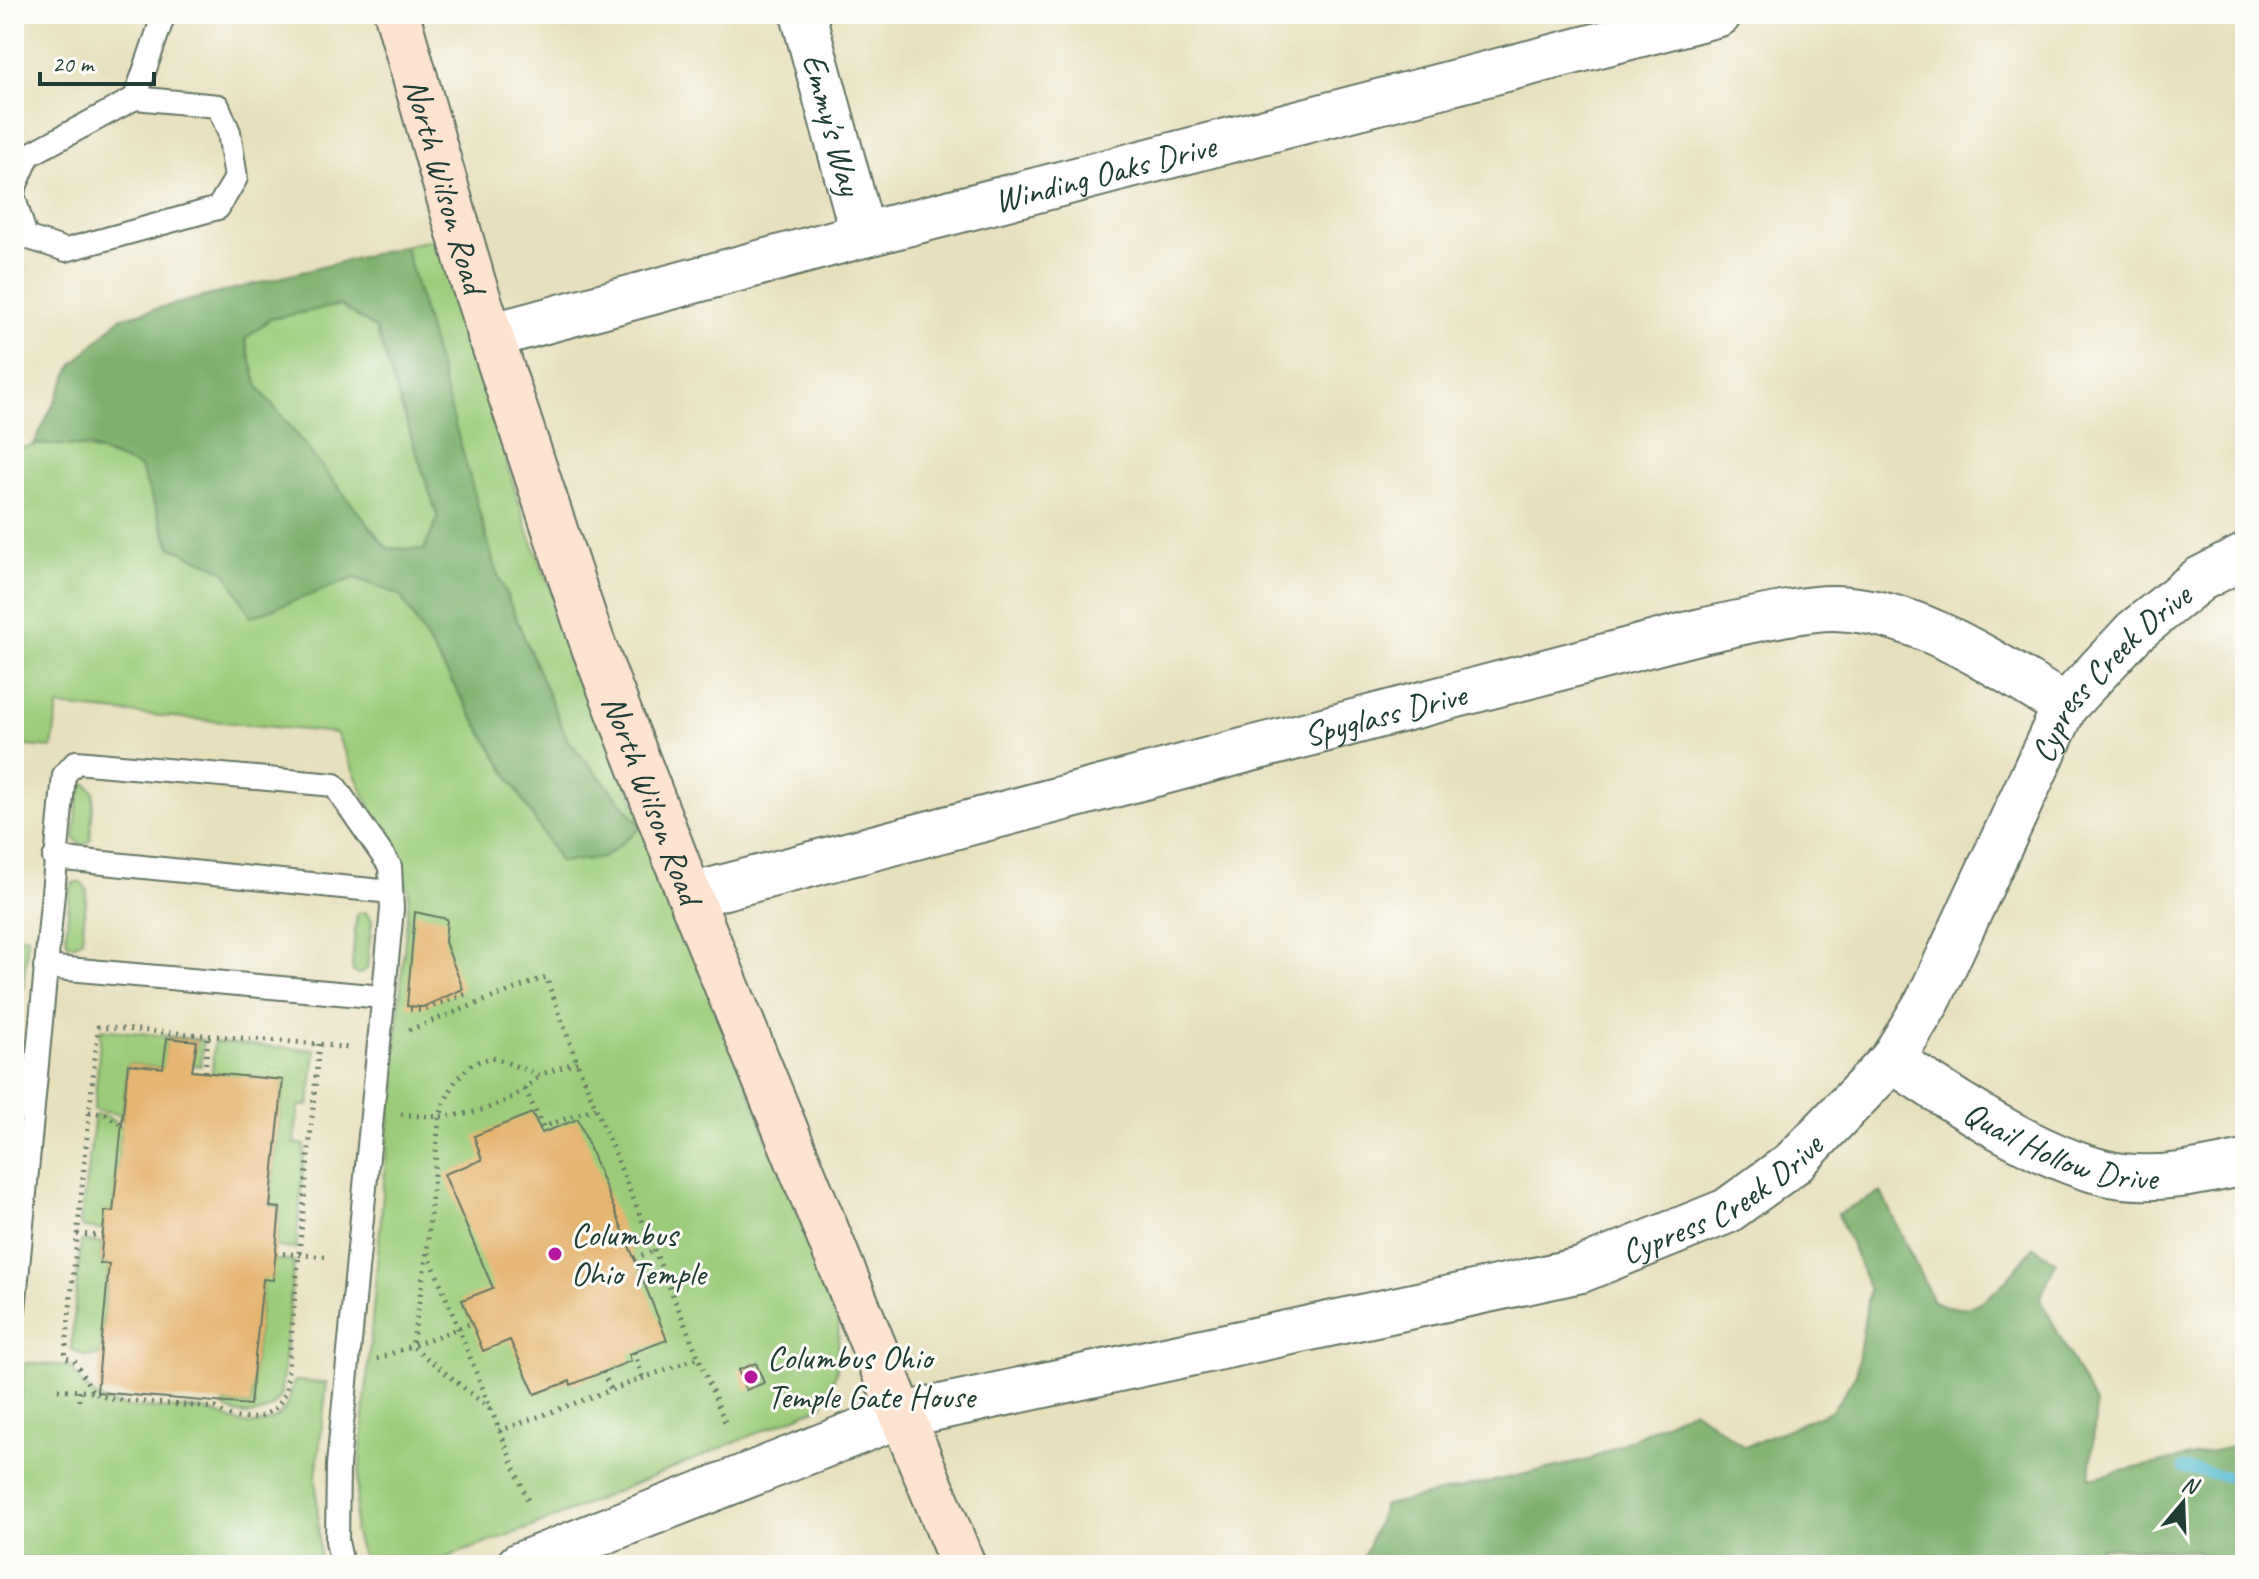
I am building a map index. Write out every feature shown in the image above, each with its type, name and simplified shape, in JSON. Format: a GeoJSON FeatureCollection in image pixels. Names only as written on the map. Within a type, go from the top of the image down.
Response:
{"type":"FeatureCollection","features":[{"type":"Feature","properties":{"kind":"main road","name":"North Wilson Road"},"geometry":{"type":"LineString","coordinates":[[397,14],[490,336],[592,642],[690,896],[899,1416],[963,1565]]}},
{"type":"Feature","properties":{"kind":"street","name":"Emmy's Way"},"geometry":{"type":"LineString","coordinates":[[803,14],[863,235]]}},
{"type":"Feature","properties":{"kind":"street","name":"Winding Oaks Drive"},"geometry":{"type":"LineString","coordinates":[[490,336],[863,235],[1719,14]]}},
{"type":"Feature","properties":{"kind":"street","name":"Cypress Creek Drive"},"geometry":{"type":"LineString","coordinates":[[519,1565],[899,1416],[1581,1270],[1727,1211],[1793,1163],[1892,1060],[1929,999],[2065,706],[2134,632],[2200,579],[2245,556]]}},
{"type":"Feature","properties":{"kind":"street","name":"Spyglass Drive"},"geometry":{"type":"LineString","coordinates":[[690,896],[1701,631],[1833,607],[1896,615],[1948,638],[2065,706]]}},
{"type":"Feature","properties":{"kind":"street","name":"Quail Hollow Drive"},"geometry":{"type":"LineString","coordinates":[[1892,1060],[1967,1110],[2085,1168],[2122,1176],[2163,1178],[2245,1163]]}},
{"type":"Feature","properties":{"kind":"lane"},"geometry":{"type":"LineString","coordinates":[[135,98],[164,14]]}},
{"type":"Feature","properties":{"kind":"lane"},"geometry":{"type":"LineString","coordinates":[[14,189],[29,155],[135,98],[218,106],[229,132],[236,178],[218,208],[66,250],[26,237],[14,198]]}},
{"type":"Feature","properties":{"kind":"lane"},"geometry":{"type":"LineString","coordinates":[[14,1310],[64,775],[76,762],[334,785],[390,866],[391,892],[338,1465],[337,1541],[342,1565]]}},
{"type":"Feature","properties":{"kind":"lane"},"geometry":{"type":"LineString","coordinates":[[54,858],[391,892]]}},
{"type":"Feature","properties":{"kind":"lane"},"geometry":{"type":"LineString","coordinates":[[45,967],[383,997]]}},
{"type":"Feature","properties":{"kind":"path"},"geometry":{"type":"LineString","coordinates":[[403,1033],[546,977],[595,1108],[725,1422]]}},
{"type":"Feature","properties":{"kind":"path"},"geometry":{"type":"LineString","coordinates":[[405,1008],[423,1010],[466,994]]}},
{"type":"Feature","properties":{"kind":"path"},"geometry":{"type":"LineString","coordinates":[[58,1389],[93,1392],[110,1399],[216,1406],[225,1416],[254,1421],[272,1416],[283,1406],[319,1044],[98,1027],[65,1358],[74,1360],[93,1392]]}},
{"type":"Feature","properties":{"kind":"path"},"geometry":{"type":"LineString","coordinates":[[205,1072],[208,1036]]}},
{"type":"Feature","properties":{"kind":"path"},"geometry":{"type":"LineString","coordinates":[[412,1346],[427,1251],[439,1119],[456,1080],[472,1064],[492,1057],[539,1075]]}},
{"type":"Feature","properties":{"kind":"path"},"geometry":{"type":"LineString","coordinates":[[396,1114],[439,1119],[483,1109],[525,1089],[539,1075],[577,1062]]}},
{"type":"Feature","properties":{"kind":"path"},"geometry":{"type":"LineString","coordinates":[[525,1089],[543,1127],[595,1108]]}},
{"type":"Feature","properties":{"kind":"path"},"geometry":{"type":"LineString","coordinates":[[89,1112],[105,1114],[122,1125]]}},
{"type":"Feature","properties":{"kind":"path"},"geometry":{"type":"LineString","coordinates":[[77,1234],[103,1236]]}},
{"type":"Feature","properties":{"kind":"path"},"geometry":{"type":"LineString","coordinates":[[427,1251],[528,1501]]}},
{"type":"Feature","properties":{"kind":"path"},"geometry":{"type":"LineString","coordinates":[[634,1258],[654,1251]]}},
{"type":"Feature","properties":{"kind":"path"},"geometry":{"type":"LineString","coordinates":[[275,1253],[333,1257]]}},
{"type":"Feature","properties":{"kind":"path"},"geometry":{"type":"LineString","coordinates":[[369,1363],[472,1323]]}},
{"type":"Feature","properties":{"kind":"path"},"geometry":{"type":"LineString","coordinates":[[412,1346],[490,1409]]}},
{"type":"Feature","properties":{"kind":"path"},"geometry":{"type":"LineString","coordinates":[[634,1352],[643,1378]]}},
{"type":"Feature","properties":{"kind":"path"},"geometry":{"type":"LineString","coordinates":[[499,1431],[698,1358]]}},
{"type":"Feature","properties":{"kind":"path"},"geometry":{"type":"LineString","coordinates":[[603,1372],[611,1390]]}},
{"type":"Feature","properties":{"kind":"path"},"geometry":{"type":"LineString","coordinates":[[79,1391],[79,1401]]}},
{"type":"Feature","properties":{"kind":"green space"},"geometry":{"type":"Polygon","coordinates":[[[437,238],[529,534],[839,1318],[837,1371],[822,1406],[529,1528],[425,1565],[372,1565],[363,1559],[354,1531],[409,892],[336,733],[58,706],[52,748],[14,745],[14,450],[47,444],[78,447],[140,467],[170,547],[225,571],[251,616],[355,578],[400,595],[560,862],[642,826],[567,739],[495,568],[405,246],[437,238]]]}},
{"type":"Feature","properties":{"kind":"green space"},"geometry":{"type":"Polygon","coordinates":[[[405,246],[495,568],[567,739],[642,827],[603,858],[560,862],[400,595],[355,578],[251,617],[225,571],[171,547],[140,467],[87,446],[34,444],[72,366],[120,318],[405,246]],[[340,305],[270,319],[245,339],[258,387],[387,548],[424,550],[438,518],[376,329],[340,305]]]}},
{"type":"Feature","properties":{"kind":"green space"},"geometry":{"type":"Polygon","coordinates":[[[340,305],[376,329],[438,518],[424,550],[387,548],[258,387],[245,339],[270,319],[340,305]]]}},
{"type":"Feature","properties":{"kind":"green space"},"geometry":{"type":"Polygon","coordinates":[[[87,784],[94,792],[90,841],[82,847],[74,838],[79,791],[81,785],[87,784]]]}},
{"type":"Feature","properties":{"kind":"green space"},"geometry":{"type":"Polygon","coordinates":[[[80,882],[87,889],[82,940],[73,945],[67,942],[66,936],[70,889],[73,883],[80,882]]]}},
{"type":"Feature","properties":{"kind":"green space"},"geometry":{"type":"Polygon","coordinates":[[[365,912],[372,920],[367,969],[359,974],[353,972],[352,966],[356,919],[358,913],[365,912]]]}},
{"type":"Feature","properties":{"kind":"green space"},"geometry":{"type":"Polygon","coordinates":[[[14,935],[28,937],[23,991],[14,990],[14,935]]]}},
{"type":"Feature","properties":{"kind":"green space"},"geometry":{"type":"Polygon","coordinates":[[[101,1029],[203,1040],[201,1066],[193,1065],[197,1041],[167,1038],[164,1068],[128,1064],[122,1121],[118,1114],[94,1110],[101,1029]]]}},
{"type":"Feature","properties":{"kind":"green space"},"geometry":{"type":"Polygon","coordinates":[[[214,1042],[315,1050],[309,1106],[299,1106],[294,1143],[305,1145],[296,1249],[276,1247],[280,1208],[270,1207],[283,1081],[212,1073],[214,1042]]]}},
{"type":"Feature","properties":{"kind":"green space"},"geometry":{"type":"Polygon","coordinates":[[[95,1115],[106,1116],[122,1127],[113,1212],[105,1211],[103,1230],[83,1228],[80,1224],[95,1115]]]}},
{"type":"Feature","properties":{"kind":"green space"},"geometry":{"type":"Polygon","coordinates":[[[1881,1192],[1933,1301],[1950,1307],[1978,1303],[2002,1285],[2034,1247],[2056,1262],[2040,1298],[2096,1406],[2090,1478],[2245,1444],[2245,1565],[2224,1565],[2197,1551],[2101,1547],[2099,1565],[1361,1565],[1384,1505],[1589,1460],[1693,1409],[1745,1447],[1833,1410],[1856,1374],[1869,1289],[1838,1214],[1881,1192]]]}},
{"type":"Feature","properties":{"kind":"green space"},"geometry":{"type":"Polygon","coordinates":[[[81,1241],[102,1243],[100,1263],[109,1264],[100,1356],[84,1356],[71,1349],[81,1241]]]}},
{"type":"Feature","properties":{"kind":"green space"},"geometry":{"type":"Polygon","coordinates":[[[275,1260],[294,1261],[281,1393],[277,1401],[264,1411],[239,1414],[223,1407],[225,1403],[250,1405],[263,1279],[275,1260]]]}},
{"type":"Feature","properties":{"kind":"green space"},"geometry":{"type":"Polygon","coordinates":[[[25,1363],[70,1366],[92,1393],[110,1403],[203,1410],[251,1424],[269,1421],[280,1415],[294,1381],[327,1383],[316,1476],[320,1565],[49,1565],[14,1554],[14,1447],[25,1363]]]}},
{"type":"Feature","properties":{"kind":"building"},"geometry":{"type":"Polygon","coordinates":[[[415,912],[447,919],[445,942],[463,989],[423,1007],[407,1006],[415,912]]]}},
{"type":"Feature","properties":{"kind":"building"},"geometry":{"type":"Polygon","coordinates":[[[167,1038],[197,1041],[192,1071],[283,1080],[270,1207],[280,1208],[273,1280],[263,1279],[250,1405],[97,1392],[109,1264],[100,1263],[105,1211],[113,1212],[128,1064],[163,1068],[167,1038]]]}},
{"type":"Feature","properties":{"kind":"building","name":"Columbus Ohio Temple"},"geometry":{"type":"Polygon","coordinates":[[[532,1113],[542,1133],[578,1119],[667,1340],[629,1354],[631,1361],[571,1385],[570,1381],[535,1394],[510,1340],[483,1351],[462,1300],[493,1288],[444,1174],[482,1160],[474,1136],[532,1113]]]}},
{"type":"Feature","properties":{"kind":"building","name":"Columbus Ohio Temple Gate House"},"geometry":{"type":"Polygon","coordinates":[[[756,1363],[764,1383],[746,1390],[738,1370],[756,1363]]]}},
{"type":"Feature","properties":{"kind":"waterway"},"geometry":{"type":"LineString","coordinates":[[2183,1468],[2245,1480]]}},
{"type":"Feature","properties":{"kind":"place","name":"Columbus Ohio Temple"},"geometry":{"type":"Point","coordinates":[555,1254]}},
{"type":"Feature","properties":{"kind":"place","name":"Columbus Ohio Temple Gate House"},"geometry":{"type":"Point","coordinates":[751,1377]}}]}
